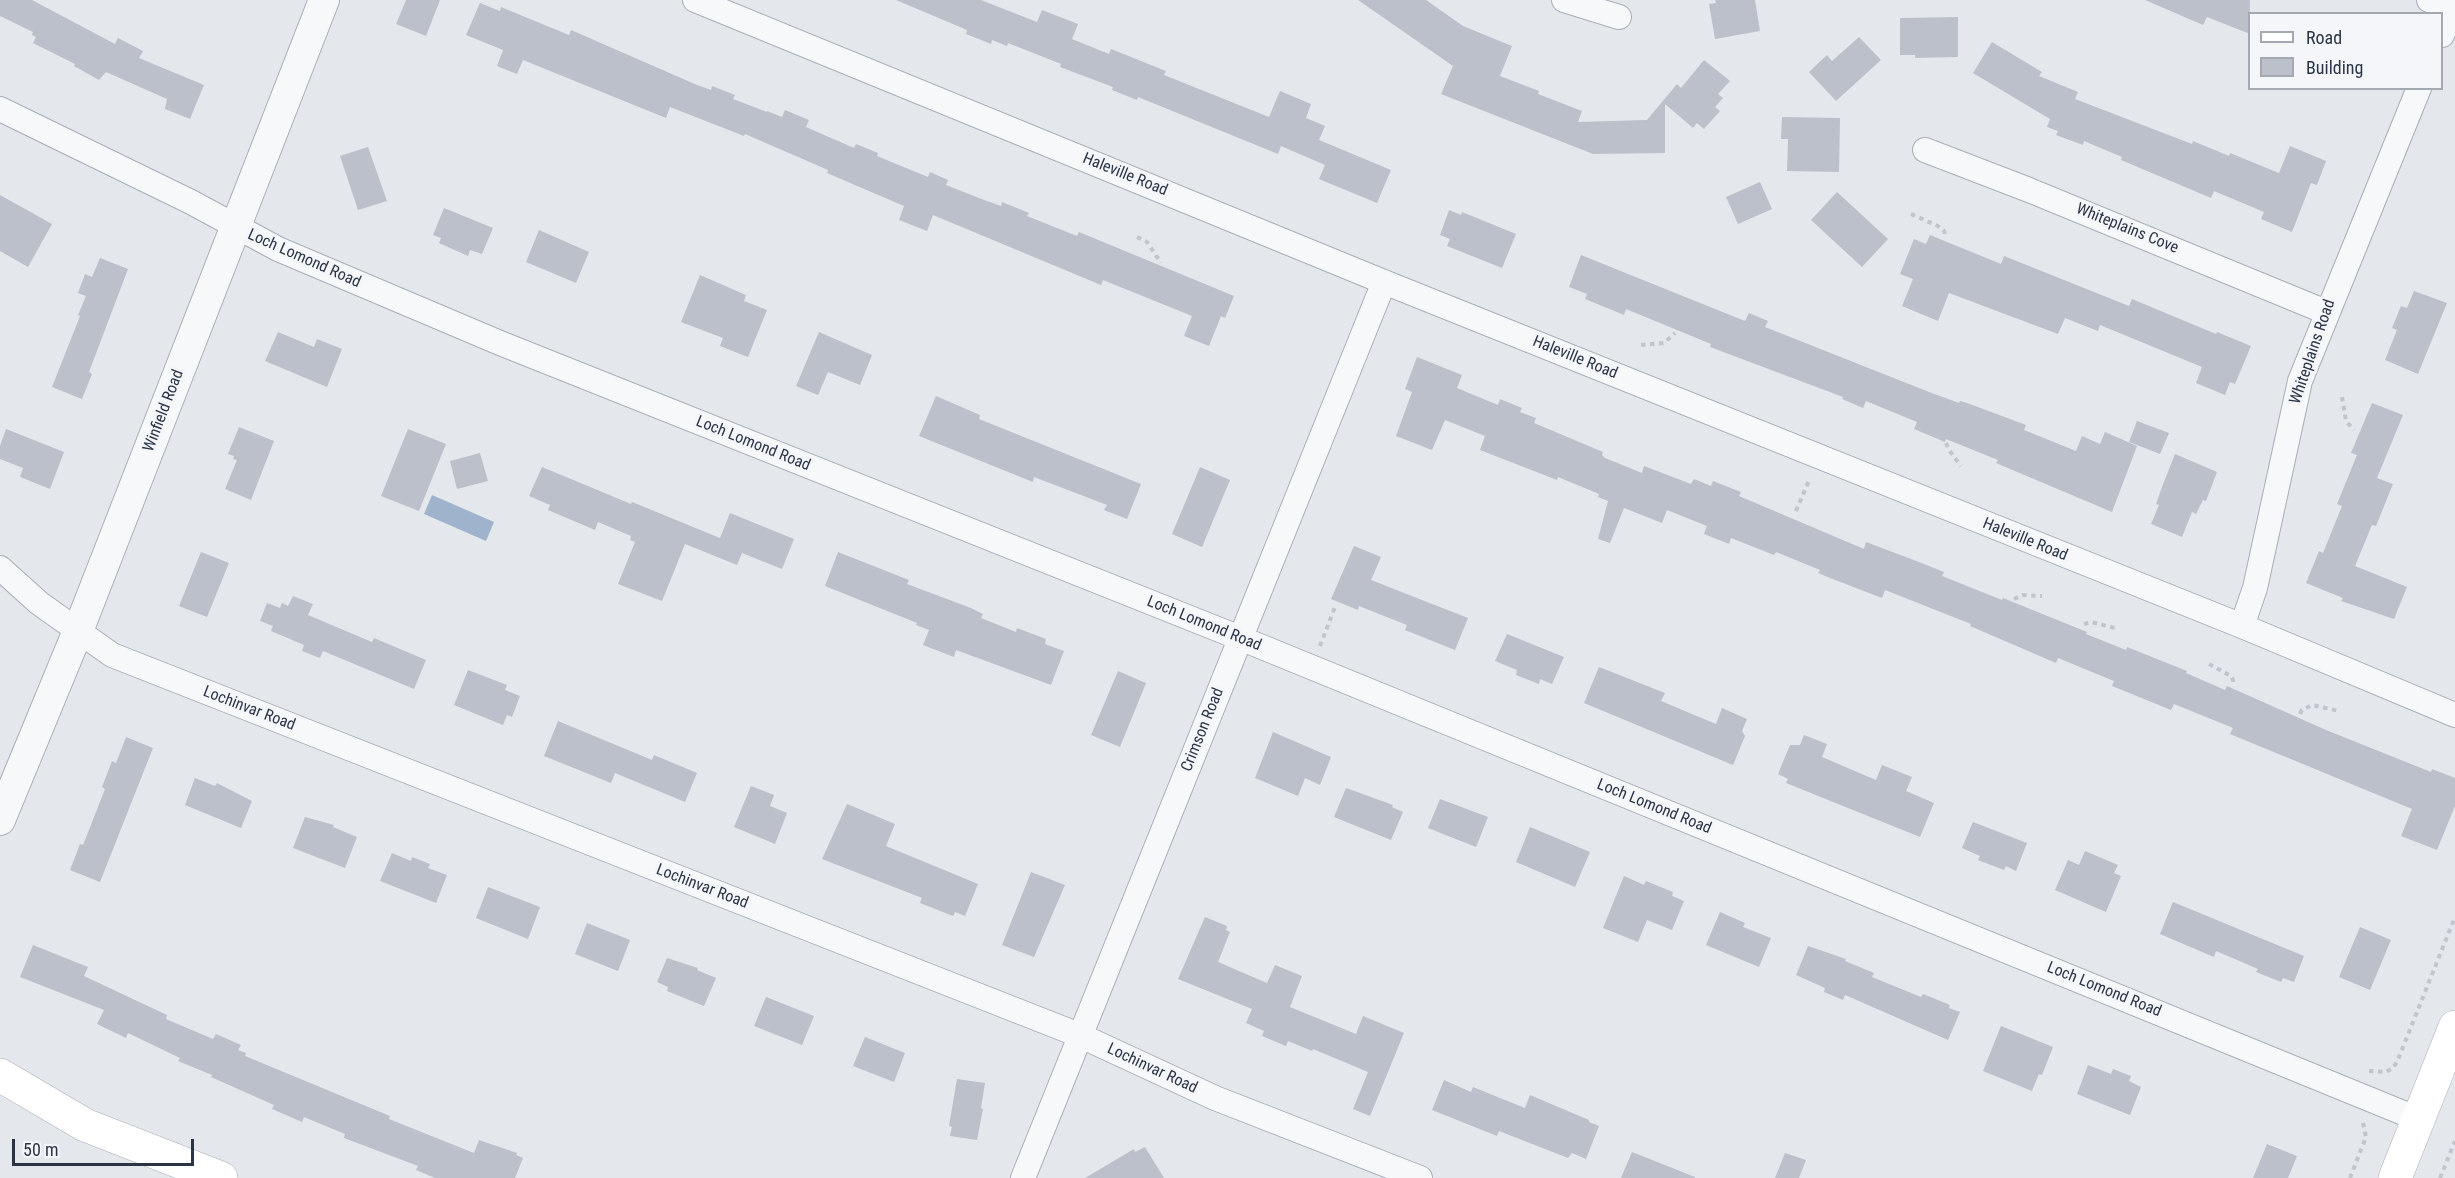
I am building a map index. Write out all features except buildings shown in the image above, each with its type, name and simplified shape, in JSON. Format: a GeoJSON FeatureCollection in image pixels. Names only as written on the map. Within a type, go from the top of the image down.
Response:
{"type":"FeatureCollection","features":[{"type":"Feature","properties":{"kind":"main road"},"geometry":{"type":"LineString","coordinates":[[2395,1178],[2455,1027]]}},
{"type":"Feature","properties":{"kind":"main road"},"geometry":{"type":"LineString","coordinates":[[0,1075],[85,1125],[221,1178]]}},
{"type":"Feature","properties":{"kind":"street","name":"Winfield Road"},"geometry":{"type":"LineString","coordinates":[[0,820],[78,631],[324,0]]}},
{"type":"Feature","properties":{"kind":"street","name":"Haleville Road"},"geometry":{"type":"LineString","coordinates":[[695,0],[1384,282],[2242,626],[2455,715]]}},
{"type":"Feature","properties":{"kind":"street"},"geometry":{"type":"LineString","coordinates":[[1564,0],[1619,17]]}},
{"type":"Feature","properties":{"kind":"street"},"geometry":{"type":"LineString","coordinates":[[2429,0],[2454,8],[2443,33]]}},
{"type":"Feature","properties":{"kind":"street","name":"Whiteplains Road"},"geometry":{"type":"LineString","coordinates":[[2242,626],[2255,588],[2296,396],[2326,312],[2418,90]]}},
{"type":"Feature","properties":{"kind":"street","name":"Loch Lomond Road"},"geometry":{"type":"LineString","coordinates":[[0,109],[191,202],[235,228],[278,249],[500,343],[1240,638],[2418,1119]]}},
{"type":"Feature","properties":{"kind":"street","name":"Whiteplains Cove"},"geometry":{"type":"LineString","coordinates":[[1925,150],[2040,194],[2326,312]]}},
{"type":"Feature","properties":{"kind":"street","name":"Crimson Road"},"geometry":{"type":"LineString","coordinates":[[1023,1178],[1384,282]]}},
{"type":"Feature","properties":{"kind":"street","name":"Lochinvar Road"},"geometry":{"type":"LineString","coordinates":[[0,568],[39,603],[112,655],[1079,1035],[1215,1098],[1420,1178]]}},
{"type":"Feature","properties":{"kind":"path"},"geometry":{"type":"LineString","coordinates":[[1911,214],[1938,226],[1944,231],[1946,237]]}},
{"type":"Feature","properties":{"kind":"path"},"geometry":{"type":"LineString","coordinates":[[1137,237],[1147,242],[1161,263]]}},
{"type":"Feature","properties":{"kind":"path"},"geometry":{"type":"LineString","coordinates":[[1641,345],[1664,342],[1675,333]]}},
{"type":"Feature","properties":{"kind":"path"},"geometry":{"type":"LineString","coordinates":[[2342,397],[2346,421],[2354,430]]}},
{"type":"Feature","properties":{"kind":"path"},"geometry":{"type":"LineString","coordinates":[[1947,443],[1949,450],[1962,466]]}},
{"type":"Feature","properties":{"kind":"path"},"geometry":{"type":"LineString","coordinates":[[1796,511],[1819,457]]}},
{"type":"Feature","properties":{"kind":"path"},"geometry":{"type":"LineString","coordinates":[[2014,599],[2023,595],[2042,596]]}},
{"type":"Feature","properties":{"kind":"path"},"geometry":{"type":"LineString","coordinates":[[1311,667],[1335,607]]}},
{"type":"Feature","properties":{"kind":"path"},"geometry":{"type":"LineString","coordinates":[[2084,624],[2091,622],[2115,628]]}},
{"type":"Feature","properties":{"kind":"path"},"geometry":{"type":"LineString","coordinates":[[2209,664],[2231,676],[2233,686]]}},
{"type":"Feature","properties":{"kind":"path"},"geometry":{"type":"LineString","coordinates":[[2300,714],[2302,710],[2312,705],[2339,711]]}},
{"type":"Feature","properties":{"kind":"path"},"geometry":{"type":"LineString","coordinates":[[2365,1070],[2376,1073],[2386,1072],[2397,1062],[2455,917]]}},
{"type":"Feature","properties":{"kind":"path"},"geometry":{"type":"LineString","coordinates":[[2350,1178],[2366,1137],[2365,1126],[2355,1118]]}},
{"type":"Feature","properties":{"kind":"path"},"geometry":{"type":"LineString","coordinates":[[2440,1178],[2455,1141]]}},
{"type":"Feature","properties":{"kind":"water"},"geometry":{"type":"Polygon","coordinates":[[[432,495],[494,522],[486,541],[424,514],[432,495]]]}}]}
